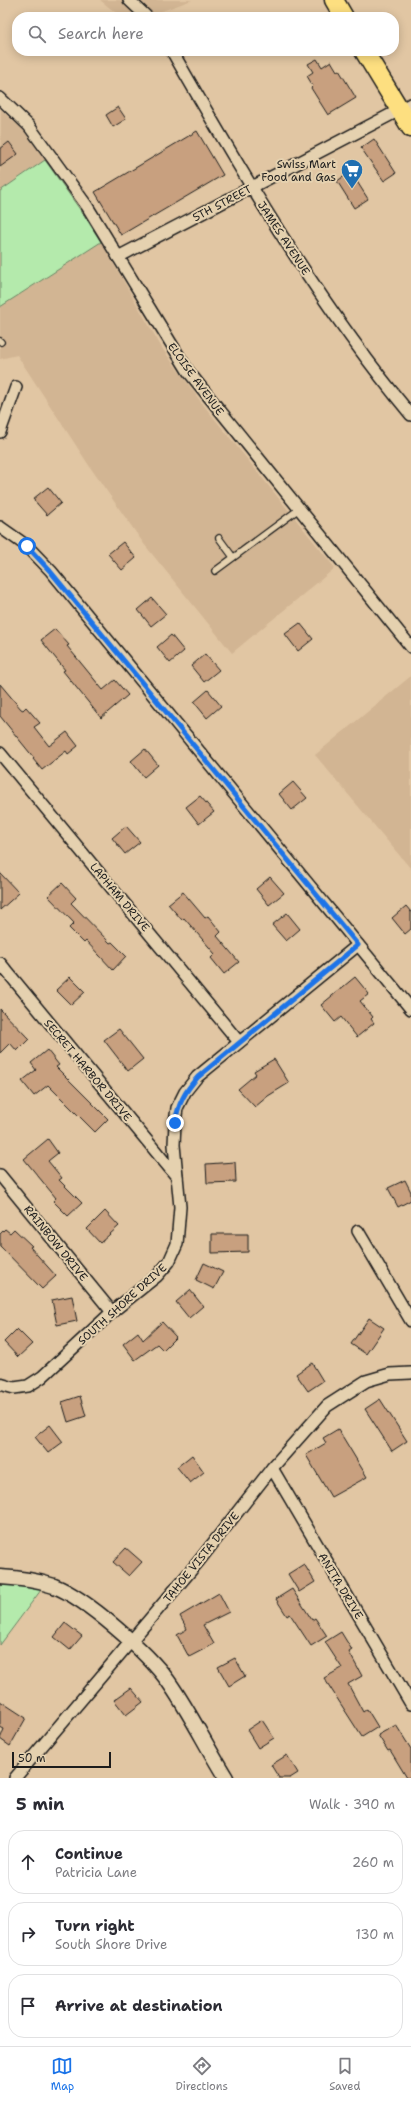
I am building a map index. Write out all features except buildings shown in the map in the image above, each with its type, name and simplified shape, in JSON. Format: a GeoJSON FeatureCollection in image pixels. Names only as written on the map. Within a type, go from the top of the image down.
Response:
{"type":"FeatureCollection","features":[{"type":"Feature","properties":{"kind":"main road"},"geometry":{"type":"LineString","coordinates":[[334,0],[341,12]]}},
{"type":"Feature","properties":{"kind":"main road"},"geometry":{"type":"LineString","coordinates":[[368,56],[405,107],[411,128]]}},
{"type":"Feature","properties":{"kind":"street"},"geometry":{"type":"LineString","coordinates":[[129,0],[142,12]]}},
{"type":"Feature","properties":{"kind":"street","name":"JAMES AVENUE"},"geometry":{"type":"LineString","coordinates":[[175,56],[251,188],[328,306],[380,378],[411,415]]}},
{"type":"Feature","properties":{"kind":"street","name":"ELOISE AVENUE"},"geometry":{"type":"LineString","coordinates":[[0,98],[29,126],[87,206],[188,371],[411,647]]}},
{"type":"Feature","properties":{"kind":"street","name":"5TH STREET"},"geometry":{"type":"LineString","coordinates":[[118,257],[405,107]]}},
{"type":"Feature","properties":{"kind":"street"},"geometry":{"type":"LineString","coordinates":[[0,432],[16,387]]}},
{"type":"Feature","properties":{"kind":"street"},"geometry":{"type":"LineString","coordinates":[[0,527],[27,546],[50,571],[411,1009]]}},
{"type":"Feature","properties":{"kind":"street","name":"LAPHAM DRIVE"},"geometry":{"type":"LineString","coordinates":[[0,753],[239,1042]]}},
{"type":"Feature","properties":{"kind":"street","name":"SOUTH SHORE DRIVE"},"geometry":{"type":"LineString","coordinates":[[0,1384],[14,1388],[28,1386],[37,1380],[112,1312],[158,1276],[169,1262],[177,1244],[180,1207],[174,1145],[175,1123],[177,1108],[185,1092],[198,1077],[239,1042],[358,945]]}},
{"type":"Feature","properties":{"kind":"street","name":"SECRET HARBOR DRIVE"},"geometry":{"type":"LineString","coordinates":[[0,963],[176,1177]]}},
{"type":"Feature","properties":{"kind":"street","name":"RAINBOW DRIVE"},"geometry":{"type":"LineString","coordinates":[[0,1175],[112,1312]]}},
{"type":"Feature","properties":{"kind":"street"},"geometry":{"type":"LineString","coordinates":[[358,1231],[411,1321]]}},
{"type":"Feature","properties":{"kind":"street","name":"TAHOE VISTA DRIVE"},"geometry":{"type":"LineString","coordinates":[[14,1778],[131,1642],[272,1468],[327,1406],[347,1392],[372,1379],[390,1374],[411,1373]]}},
{"type":"Feature","properties":{"kind":"street","name":"ANITA DRIVE"},"geometry":{"type":"LineString","coordinates":[[272,1468],[411,1704]]}},
{"type":"Feature","properties":{"kind":"street"},"geometry":{"type":"LineString","coordinates":[[0,1577],[26,1578],[55,1587],[79,1600],[131,1642],[168,1680],[226,1778]]}},
{"type":"Feature","properties":{"kind":"lane"},"geometry":{"type":"LineString","coordinates":[[215,570],[299,509]]}},
{"type":"Feature","properties":{"kind":"lane"},"geometry":{"type":"LineString","coordinates":[[219,538],[233,557]]}},
{"type":"Feature","properties":{"kind":"shaded area"},"geometry":{"type":"Polygon","coordinates":[[[100,0],[192,0],[160,12],[115,12],[100,0]]]}},
{"type":"Feature","properties":{"kind":"shaded area"},"geometry":{"type":"Polygon","coordinates":[[[1,110],[24,131],[45,160],[0,191],[1,110]]]}},
{"type":"Feature","properties":{"kind":"shaded area"},"geometry":{"type":"Polygon","coordinates":[[[101,242],[162,348],[201,402],[335,568],[232,653],[144,544],[92,470],[17,355],[0,359],[0,307],[101,242]]]}},
{"type":"Feature","properties":{"kind":"shaded area"},"geometry":{"type":"Polygon","coordinates":[[[411,676],[411,869],[315,755],[411,676]]]}},
{"type":"Feature","properties":{"kind":"green space"},"geometry":{"type":"Polygon","coordinates":[[[45,160],[101,242],[0,307],[0,191],[45,160]]]}},
{"type":"Feature","properties":{"kind":"green space"},"geometry":{"type":"Polygon","coordinates":[[[0,1585],[24,1586],[41,1590],[0,1645],[0,1585]]]}},
{"type":"Feature","properties":{"kind":"place","name":"Swiss Mart Food and Gas"},"geometry":{"type":"Point","coordinates":[352,190]}},
{"type":"Feature","properties":{"kind":"route"},"geometry":{"type":"LineString","coordinates":[[27,546],[50,571],[358,945],[198,1077],[185,1092],[177,1108],[175,1123]]}}]}
